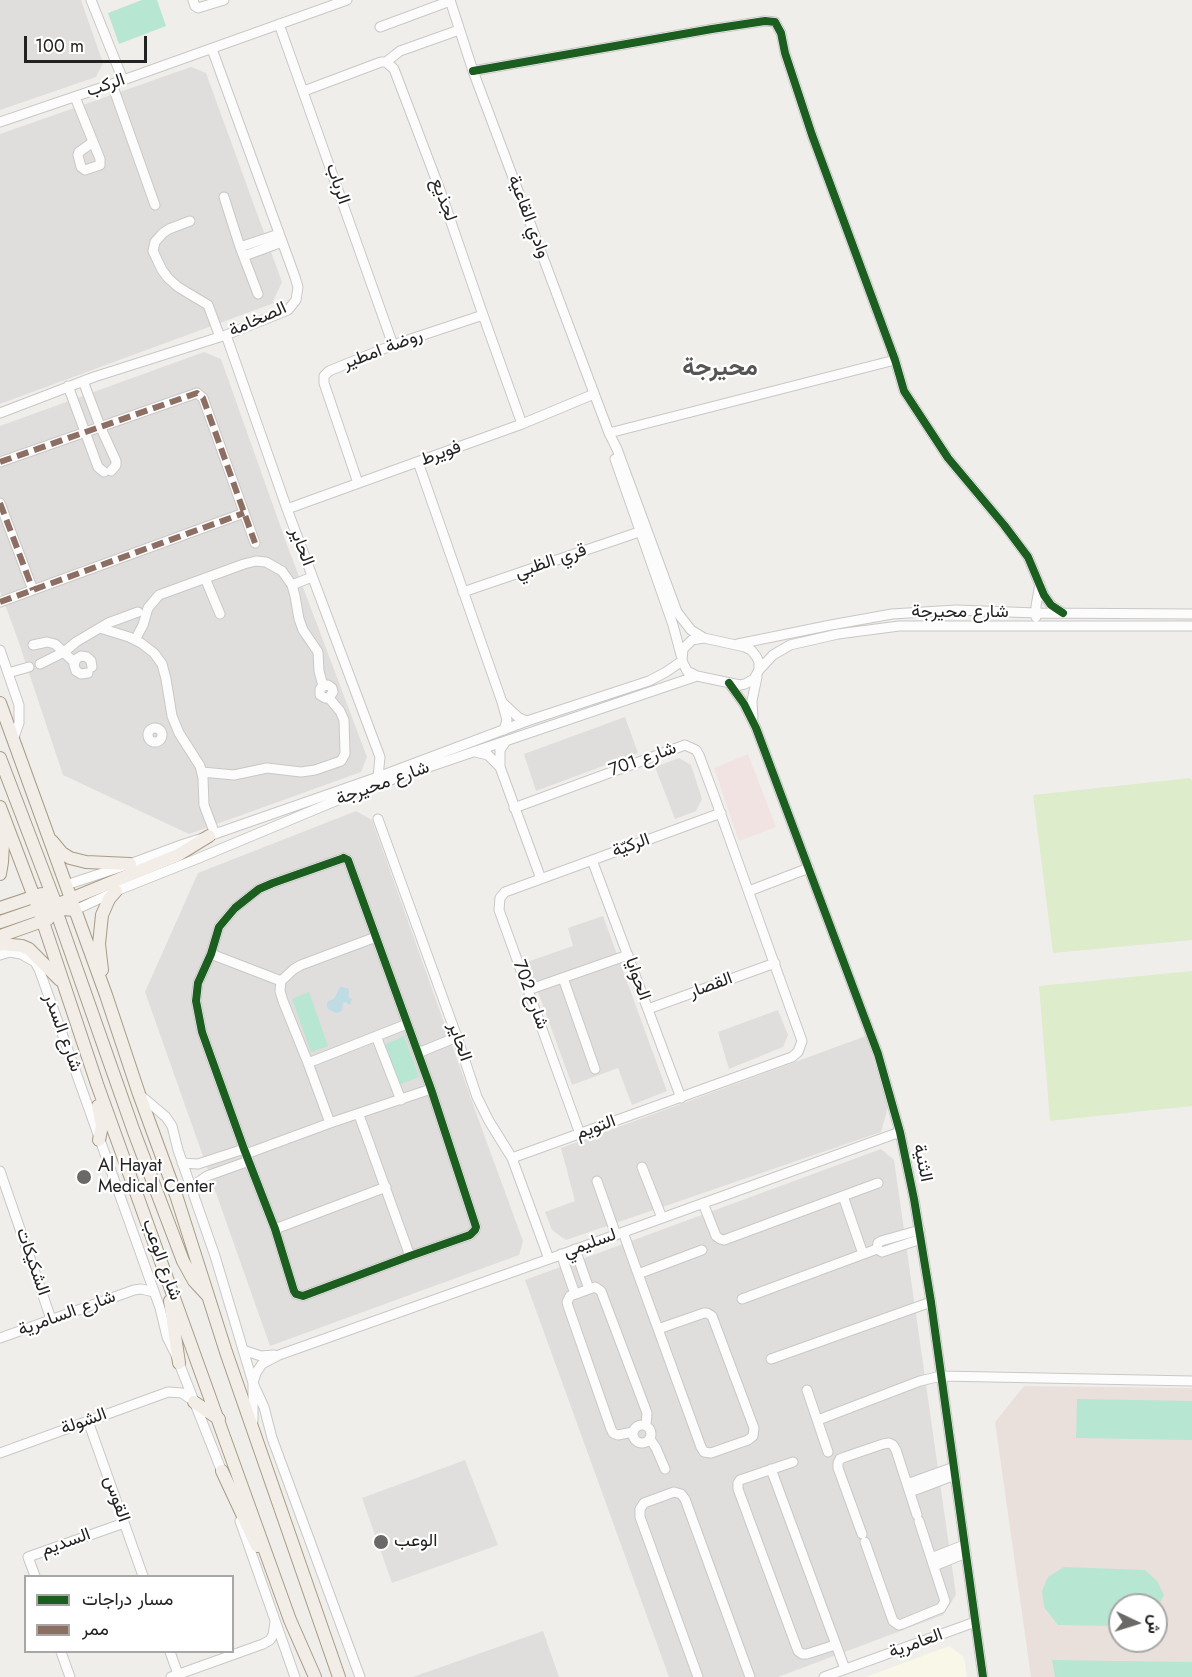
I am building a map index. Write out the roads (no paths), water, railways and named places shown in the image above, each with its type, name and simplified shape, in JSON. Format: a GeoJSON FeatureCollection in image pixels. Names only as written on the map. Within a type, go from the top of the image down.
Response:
{"type":"FeatureCollection","features":[{"type":"Feature","properties":{"kind":"main road","name":"شارع الوعب"},"geometry":{"type":"LineString","coordinates":[[0,703],[176,1195],[226,1352],[339,1677]]}},
{"type":"Feature","properties":{"kind":"main road"},"geometry":{"type":"LineString","coordinates":[[0,758],[134,1132],[183,1261],[194,1281],[210,1298]]}},
{"type":"Feature","properties":{"kind":"main road","name":"شارع الوعب"},"geometry":{"type":"LineString","coordinates":[[2,813],[41,915],[98,1084],[290,1620],[315,1677]]}},
{"type":"Feature","properties":{"kind":"main road"},"geometry":{"type":"LineString","coordinates":[[0,874],[3,854],[2,813]]}},
{"type":"Feature","properties":{"kind":"main road"},"geometry":{"type":"LineString","coordinates":[[45,829],[56,847],[70,858],[86,862],[130,864]]}},
{"type":"Feature","properties":{"kind":"main road"},"geometry":{"type":"LineString","coordinates":[[0,908],[34,896],[45,897],[54,904],[72,904],[177,855],[212,835]]}},
{"type":"Feature","properties":{"kind":"main road"},"geometry":{"type":"LineString","coordinates":[[0,936],[41,915],[63,896],[66,885]]}},
{"type":"Feature","properties":{"kind":"main road"},"geometry":{"type":"LineString","coordinates":[[106,995],[100,935],[105,907],[116,891]]}},
{"type":"Feature","properties":{"kind":"main road"},"geometry":{"type":"LineString","coordinates":[[0,922],[41,915]]}},
{"type":"Feature","properties":{"kind":"main road"},"geometry":{"type":"LineString","coordinates":[[0,944],[22,946],[29,950],[64,984]]}},
{"type":"Feature","properties":{"kind":"main road"},"geometry":{"type":"LineString","coordinates":[[98,1084],[97,1098],[102,1126],[99,1140]]}},
{"type":"Feature","properties":{"kind":"main road"},"geometry":{"type":"LineString","coordinates":[[166,1276],[179,1363]]}},
{"type":"Feature","properties":{"kind":"main road"},"geometry":{"type":"LineString","coordinates":[[194,1402],[219,1419]]}},
{"type":"Feature","properties":{"kind":"main road"},"geometry":{"type":"LineString","coordinates":[[222,1471],[290,1620]]}},
{"type":"Feature","properties":{"kind":"street"},"geometry":{"type":"LineString","coordinates":[[193,0],[198,8],[224,0]]}},
{"type":"Feature","properties":{"kind":"street","name":"الركب"},"geometry":{"type":"LineString","coordinates":[[0,122],[347,0]]}},
{"type":"Feature","properties":{"kind":"street"},"geometry":{"type":"LineString","coordinates":[[94,1],[123,80]]}},
{"type":"Feature","properties":{"kind":"street"},"geometry":{"type":"LineString","coordinates":[[380,27],[450,1]]}},
{"type":"Feature","properties":{"kind":"street","name":"وادي القاعية"},"geometry":{"type":"LineString","coordinates":[[450,1],[473,71],[609,434],[618,449],[677,612],[691,630],[704,638]]}},
{"type":"Feature","properties":{"kind":"street"},"geometry":{"type":"LineString","coordinates":[[473,71],[712,29],[765,21],[776,22],[812,135],[895,360],[904,391],[948,458],[1028,557],[1044,596],[1063,614]]}},
{"type":"Feature","properties":{"kind":"street","name":"الرباب"},"geometry":{"type":"LineString","coordinates":[[279,24],[393,345]]}},
{"type":"Feature","properties":{"kind":"street"},"geometry":{"type":"LineString","coordinates":[[304,91],[386,62],[400,51],[459,30]]}},
{"type":"Feature","properties":{"kind":"street","name":"الصخامة"},"geometry":{"type":"LineString","coordinates":[[0,413],[68,386],[223,336],[288,310],[293,305],[298,294],[298,287],[212,49]]}},
{"type":"Feature","properties":{"kind":"street","name":"لجذيع"},"geometry":{"type":"LineString","coordinates":[[386,62],[394,69],[440,190],[522,424]]}},
{"type":"Feature","properties":{"kind":"street"},"geometry":{"type":"LineString","coordinates":[[112,84],[154,205]]}},
{"type":"Feature","properties":{"kind":"street"},"geometry":{"type":"LineString","coordinates":[[75,97],[93,142]]}},
{"type":"Feature","properties":{"kind":"street"},"geometry":{"type":"LineString","coordinates":[[224,197],[258,294]]}},
{"type":"Feature","properties":{"kind":"street","name":"الحاير"},"geometry":{"type":"LineString","coordinates":[[190,221],[163,233],[155,242],[153,251],[168,278],[178,287],[208,305],[223,336],[380,757],[378,777]]}},
{"type":"Feature","properties":{"kind":"street"},"geometry":{"type":"LineString","coordinates":[[242,252],[280,238]]}},
{"type":"Feature","properties":{"kind":"street","name":"روضة امطير"},"geometry":{"type":"LineString","coordinates":[[358,483],[324,383],[324,376],[329,370],[393,345],[483,315]]}},
{"type":"Feature","properties":{"kind":"street"},"geometry":{"type":"LineString","coordinates":[[609,434],[895,360]]}},
{"type":"Feature","properties":{"kind":"street"},"geometry":{"type":"LineString","coordinates":[[68,386],[98,467],[108,471],[116,465],[116,461],[83,381]]}},
{"type":"Feature","properties":{"kind":"street"},"geometry":{"type":"LineString","coordinates":[[0,462],[195,393],[200,394],[255,543]]}},
{"type":"Feature","properties":{"kind":"street","name":"فويرط"},"geometry":{"type":"LineString","coordinates":[[287,509],[522,424],[594,394]]}},
{"type":"Feature","properties":{"kind":"street","name":"وادي القاعية"},"geometry":{"type":"LineString","coordinates":[[609,434],[610,447],[673,625],[682,658]]}},
{"type":"Feature","properties":{"kind":"street"},"geometry":{"type":"LineString","coordinates":[[418,462],[502,702],[507,720],[504,730]]}},
{"type":"Feature","properties":{"kind":"street"},"geometry":{"type":"LineString","coordinates":[[0,503],[33,590]]}},
{"type":"Feature","properties":{"kind":"street"},"geometry":{"type":"LineString","coordinates":[[0,602],[244,513]]}},
{"type":"Feature","properties":{"kind":"street","name":"قري الظبي"},"geometry":{"type":"LineString","coordinates":[[464,592],[639,532]]}},
{"type":"Feature","properties":{"kind":"street"},"geometry":{"type":"LineString","coordinates":[[135,640],[148,608],[155,598],[167,590],[244,564],[261,561],[277,567],[292,585],[303,630],[318,652],[319,676],[323,686],[320,688],[320,695],[329,698],[344,720],[345,754],[343,759],[315,770],[301,772],[267,768],[234,775],[202,772]]}},
{"type":"Feature","properties":{"kind":"street"},"geometry":{"type":"LineString","coordinates":[[292,585],[312,577]]}},
{"type":"Feature","properties":{"kind":"street"},"geometry":{"type":"LineString","coordinates":[[205,578],[220,614]]}},
{"type":"Feature","properties":{"kind":"street"},"geometry":{"type":"LineString","coordinates":[[1036,625],[1036,606],[1040,584]]}},
{"type":"Feature","properties":{"kind":"street","name":"شارع محيرجة"},"geometry":{"type":"LineString","coordinates":[[732,645],[892,614],[956,610],[1063,614],[1192,614]]}},
{"type":"Feature","properties":{"kind":"street"},"geometry":{"type":"LineString","coordinates":[[40,664],[64,652],[100,628],[138,612]]}},
{"type":"Feature","properties":{"kind":"street","name":"شارع محيرجة"},"geometry":{"type":"LineString","coordinates":[[758,672],[773,655],[784,648],[847,632],[899,626],[1192,626]]}},
{"type":"Feature","properties":{"kind":"street"},"geometry":{"type":"LineString","coordinates":[[100,628],[135,640],[154,653],[162,664],[170,707],[178,730],[202,772],[204,805],[212,835]]}},
{"type":"Feature","properties":{"kind":"street","name":"شارع محيرجة"},"geometry":{"type":"LineString","coordinates":[[66,885],[378,777],[527,721],[649,681],[666,672],[682,658],[687,644],[698,638],[704,638]]}},
{"type":"Feature","properties":{"kind":"street"},"geometry":{"type":"LineString","coordinates":[[682,658],[687,671],[697,676],[729,683],[745,684],[750,682],[758,672],[759,663],[751,650],[704,638]]}},
{"type":"Feature","properties":{"kind":"street"},"geometry":{"type":"LineString","coordinates":[[33,645],[51,642],[59,646],[74,662],[74,668],[78,673],[90,670],[91,661],[84,656],[78,657],[74,662]]}},
{"type":"Feature","properties":{"kind":"street"},"geometry":{"type":"LineString","coordinates":[[0,650],[19,705],[17,732],[13,740]]}},
{"type":"Feature","properties":{"kind":"street"},"geometry":{"type":"LineString","coordinates":[[8,673],[29,667]]}},
{"type":"Feature","properties":{"kind":"street","name":"الثنية"},"geometry":{"type":"LineString","coordinates":[[756,728],[752,701],[758,672]]}},
{"type":"Feature","properties":{"kind":"street","name":"شارع محيرجة"},"geometry":{"type":"LineString","coordinates":[[72,904],[116,891],[364,789],[697,676]]}},
{"type":"Feature","properties":{"kind":"street","name":"الثنية"},"geometry":{"type":"LineString","coordinates":[[729,683],[744,704],[756,728],[878,1054],[900,1132],[931,1302],[983,1677]]}},
{"type":"Feature","properties":{"kind":"street"},"geometry":{"type":"LineString","coordinates":[[502,702],[519,718],[527,721]]}},
{"type":"Feature","properties":{"kind":"street"},"geometry":{"type":"LineString","coordinates":[[161,734],[178,730]]}},
{"type":"Feature","properties":{"kind":"street"},"geometry":{"type":"LineString","coordinates":[[506,741],[500,750],[500,767],[541,879]]}},
{"type":"Feature","properties":{"kind":"street","name":"شارع 701"},"geometry":{"type":"LineString","coordinates":[[514,807],[685,745],[699,754],[775,963],[801,1038],[801,1045],[792,1057],[681,1098]]}},
{"type":"Feature","properties":{"kind":"street"},"geometry":{"type":"LineString","coordinates":[[473,752],[488,755],[500,767]]}},
{"type":"Feature","properties":{"kind":"street"},"geometry":{"type":"LineString","coordinates":[[380,757],[402,768]]}},
{"type":"Feature","properties":{"kind":"street","name":"الركيّة"},"geometry":{"type":"LineString","coordinates":[[541,879],[721,813]]}},
{"type":"Feature","properties":{"kind":"street","name":"الحاير"},"geometry":{"type":"LineString","coordinates":[[378,819],[477,1097],[512,1158],[549,1259]]}},
{"type":"Feature","properties":{"kind":"street"},"geometry":{"type":"LineString","coordinates":[[344,858],[348,860],[431,1089],[476,1230],[303,1296],[296,1294],[275,1229],[246,1155],[198,1018],[196,1001],[198,983],[211,954],[219,927],[246,898],[273,883],[344,858]]}},
{"type":"Feature","properties":{"kind":"street","name":"الحوايا"},"geometry":{"type":"LineString","coordinates":[[592,860],[681,1098]]}},
{"type":"Feature","properties":{"kind":"street"},"geometry":{"type":"LineString","coordinates":[[749,891],[809,868]]}},
{"type":"Feature","properties":{"kind":"street","name":"شارع 702"},"geometry":{"type":"LineString","coordinates":[[541,879],[505,892],[498,906],[580,1134]]}},
{"type":"Feature","properties":{"kind":"street"},"geometry":{"type":"LineString","coordinates":[[330,1123],[283,1001],[280,981],[301,965],[376,937]]}},
{"type":"Feature","properties":{"kind":"street","name":"شارع السدر"},"geometry":{"type":"LineString","coordinates":[[0,954],[10,952],[21,954],[35,962],[39,969],[99,1140]]}},
{"type":"Feature","properties":{"kind":"street"},"geometry":{"type":"LineString","coordinates":[[211,954],[280,981]]}},
{"type":"Feature","properties":{"kind":"street"},"geometry":{"type":"LineString","coordinates":[[528,990],[628,956]]}},
{"type":"Feature","properties":{"kind":"street","name":"القصار"},"geometry":{"type":"LineString","coordinates":[[648,1009],[775,963]]}},
{"type":"Feature","properties":{"kind":"street"},"geometry":{"type":"LineString","coordinates":[[562,978],[595,1069]]}},
{"type":"Feature","properties":{"kind":"street"},"geometry":{"type":"LineString","coordinates":[[308,1063],[407,1024]]}},
{"type":"Feature","properties":{"kind":"street"},"geometry":{"type":"LineString","coordinates":[[376,1036],[401,1100]]}},
{"type":"Feature","properties":{"kind":"street"},"geometry":{"type":"LineString","coordinates":[[418,1053],[457,1037]]}},
{"type":"Feature","properties":{"kind":"street"},"geometry":{"type":"LineString","coordinates":[[192,1190],[207,1176],[246,1155],[330,1123],[431,1089]]}},
{"type":"Feature","properties":{"kind":"street"},"geometry":{"type":"LineString","coordinates":[[139,1094],[162,1113],[174,1131],[177,1150],[229,1301],[253,1383],[264,1407],[272,1438],[360,1677]]}},
{"type":"Feature","properties":{"kind":"street","name":"التويم"},"geometry":{"type":"LineString","coordinates":[[512,1158],[681,1098]]}},
{"type":"Feature","properties":{"kind":"street"},"geometry":{"type":"LineString","coordinates":[[359,1115],[410,1256]]}},
{"type":"Feature","properties":{"kind":"street","name":"لسليمي"},"geometry":{"type":"LineString","coordinates":[[253,1383],[260,1366],[279,1355],[900,1132]]}},
{"type":"Feature","properties":{"kind":"street","name":"شارع الوعب"},"geometry":{"type":"LineString","coordinates":[[99,1140],[163,1317],[167,1337],[222,1471],[295,1677]]}},
{"type":"Feature","properties":{"kind":"street"},"geometry":{"type":"LineString","coordinates":[[182,1163],[198,1164],[246,1155]]}},
{"type":"Feature","properties":{"kind":"street"},"geometry":{"type":"LineString","coordinates":[[642,1167],[662,1218]]}},
{"type":"Feature","properties":{"kind":"street","name":"الشكيكات"},"geometry":{"type":"LineString","coordinates":[[0,1171],[51,1319]]}},
{"type":"Feature","properties":{"kind":"street"},"geometry":{"type":"LineString","coordinates":[[597,1181],[638,1274],[658,1329],[701,1447],[704,1452],[711,1453],[748,1440],[753,1436],[754,1428],[712,1316],[704,1313],[658,1329]]}},
{"type":"Feature","properties":{"kind":"street"},"geometry":{"type":"LineString","coordinates":[[704,1203],[716,1236],[724,1240],[878,1183]]}},
{"type":"Feature","properties":{"kind":"street"},"geometry":{"type":"LineString","coordinates":[[275,1229],[386,1188]]}},
{"type":"Feature","properties":{"kind":"street"},"geometry":{"type":"LineString","coordinates":[[843,1196],[863,1254]]}},
{"type":"Feature","properties":{"kind":"street"},"geometry":{"type":"LineString","coordinates":[[742,1299],[877,1249],[881,1241],[920,1234]]}},
{"type":"Feature","properties":{"kind":"street"},"geometry":{"type":"LineString","coordinates":[[575,1250],[590,1289]]}},
{"type":"Feature","properties":{"kind":"street"},"geometry":{"type":"LineString","coordinates":[[638,1274],[702,1250]]}},
{"type":"Feature","properties":{"kind":"street"},"geometry":{"type":"LineString","coordinates":[[561,1254],[575,1294]]}},
{"type":"Feature","properties":{"kind":"street","name":"شارع السامرية"},"geometry":{"type":"LineString","coordinates":[[134,1290],[144,1280],[146,1269]]}},
{"type":"Feature","properties":{"kind":"street"},"geometry":{"type":"LineString","coordinates":[[633,1432],[618,1435],[613,1433],[609,1425],[568,1306],[568,1299],[575,1294],[597,1287],[602,1291],[646,1413],[646,1425],[650,1430],[650,1439],[664,1469]]}},
{"type":"Feature","properties":{"kind":"street","name":"شارع السامرية"},"geometry":{"type":"LineString","coordinates":[[0,1338],[134,1290],[154,1292]]}},
{"type":"Feature","properties":{"kind":"street"},"geometry":{"type":"LineString","coordinates":[[771,1359],[931,1302]]}},
{"type":"Feature","properties":{"kind":"street","name":"لسليمي"},"geometry":{"type":"LineString","coordinates":[[243,1350],[261,1356],[279,1355]]}},
{"type":"Feature","properties":{"kind":"street"},"geometry":{"type":"LineString","coordinates":[[168,1392],[179,1380],[179,1363]]}},
{"type":"Feature","properties":{"kind":"street"},"geometry":{"type":"LineString","coordinates":[[818,1420],[920,1381],[941,1376],[1192,1381]]}},
{"type":"Feature","properties":{"kind":"street"},"geometry":{"type":"LineString","coordinates":[[253,1383],[253,1427]]}},
{"type":"Feature","properties":{"kind":"street"},"geometry":{"type":"LineString","coordinates":[[807,1390],[828,1452]]}},
{"type":"Feature","properties":{"kind":"street"},"geometry":{"type":"LineString","coordinates":[[168,1392],[182,1393],[194,1402]]}},
{"type":"Feature","properties":{"kind":"street","name":"الشولة"},"geometry":{"type":"LineString","coordinates":[[0,1453],[168,1392]]}},
{"type":"Feature","properties":{"kind":"street","name":"القوس"},"geometry":{"type":"LineString","coordinates":[[88,1421],[143,1575]]}},
{"type":"Feature","properties":{"kind":"street"},"geometry":{"type":"LineString","coordinates":[[646,1425],[637,1426],[633,1432],[634,1438],[638,1442],[645,1443],[650,1439]]}},
{"type":"Feature","properties":{"kind":"street"},"geometry":{"type":"LineString","coordinates":[[889,1443],[896,1450],[908,1488],[945,1601],[941,1608],[902,1624],[895,1624],[838,1463],[840,1459],[889,1443]]}},
{"type":"Feature","properties":{"kind":"street"},"geometry":{"type":"LineString","coordinates":[[793,1462],[740,1480],[738,1489],[798,1651],[807,1654],[835,1645]]}},
{"type":"Feature","properties":{"kind":"street"},"geometry":{"type":"LineString","coordinates":[[771,1469],[845,1669]]}},
{"type":"Feature","properties":{"kind":"street"},"geometry":{"type":"LineString","coordinates":[[908,1488],[955,1471]]}},
{"type":"Feature","properties":{"kind":"street"},"geometry":{"type":"LineString","coordinates":[[698,1677],[640,1517],[640,1509],[644,1503],[674,1492],[681,1494],[685,1499],[750,1677]]}},
{"type":"Feature","properties":{"kind":"street","name":"السديم"},"geometry":{"type":"LineString","coordinates":[[34,1575],[28,1557],[124,1523]]}},
{"type":"Feature","properties":{"kind":"street"},"geometry":{"type":"LineString","coordinates":[[933,1562],[965,1549]]}},
{"type":"Feature","properties":{"kind":"street"},"geometry":{"type":"LineString","coordinates":[[170,1653],[174,1676],[263,1644],[273,1635],[275,1620]]}},
{"type":"Feature","properties":{"kind":"street","name":"العامرية"},"geometry":{"type":"LineString","coordinates":[[824,1677],[975,1622]]}},
{"type":"Feature","properties":{"kind":"street"},"geometry":{"type":"LineString","coordinates":[[263,1644],[277,1646],[287,1656]]}},
{"type":"Feature","properties":{"kind":"street"},"geometry":{"type":"LineString","coordinates":[[61,1653],[70,1677]]}},
{"type":"Feature","properties":{"kind":"water"},"geometry":{"type":"Polygon","coordinates":[[[340,987],[348,988],[348,997],[352,999],[350,1005],[343,1003],[342,1011],[336,1013],[328,1009],[327,1004],[328,1001],[334,999],[340,987]]]}},
{"type":"Feature","properties":{"kind":"place","name":"Al Hayat Medical Center"},"geometry":{"type":"Point","coordinates":[84,1177]}},
{"type":"Feature","properties":{"kind":"place","name":"الوعب"},"geometry":{"type":"Point","coordinates":[381,1542]}},
{"type":"Feature","properties":{"kind":"district","name":"محيرجة"},"geometry":{"type":"Point","coordinates":[720,369]}}]}
